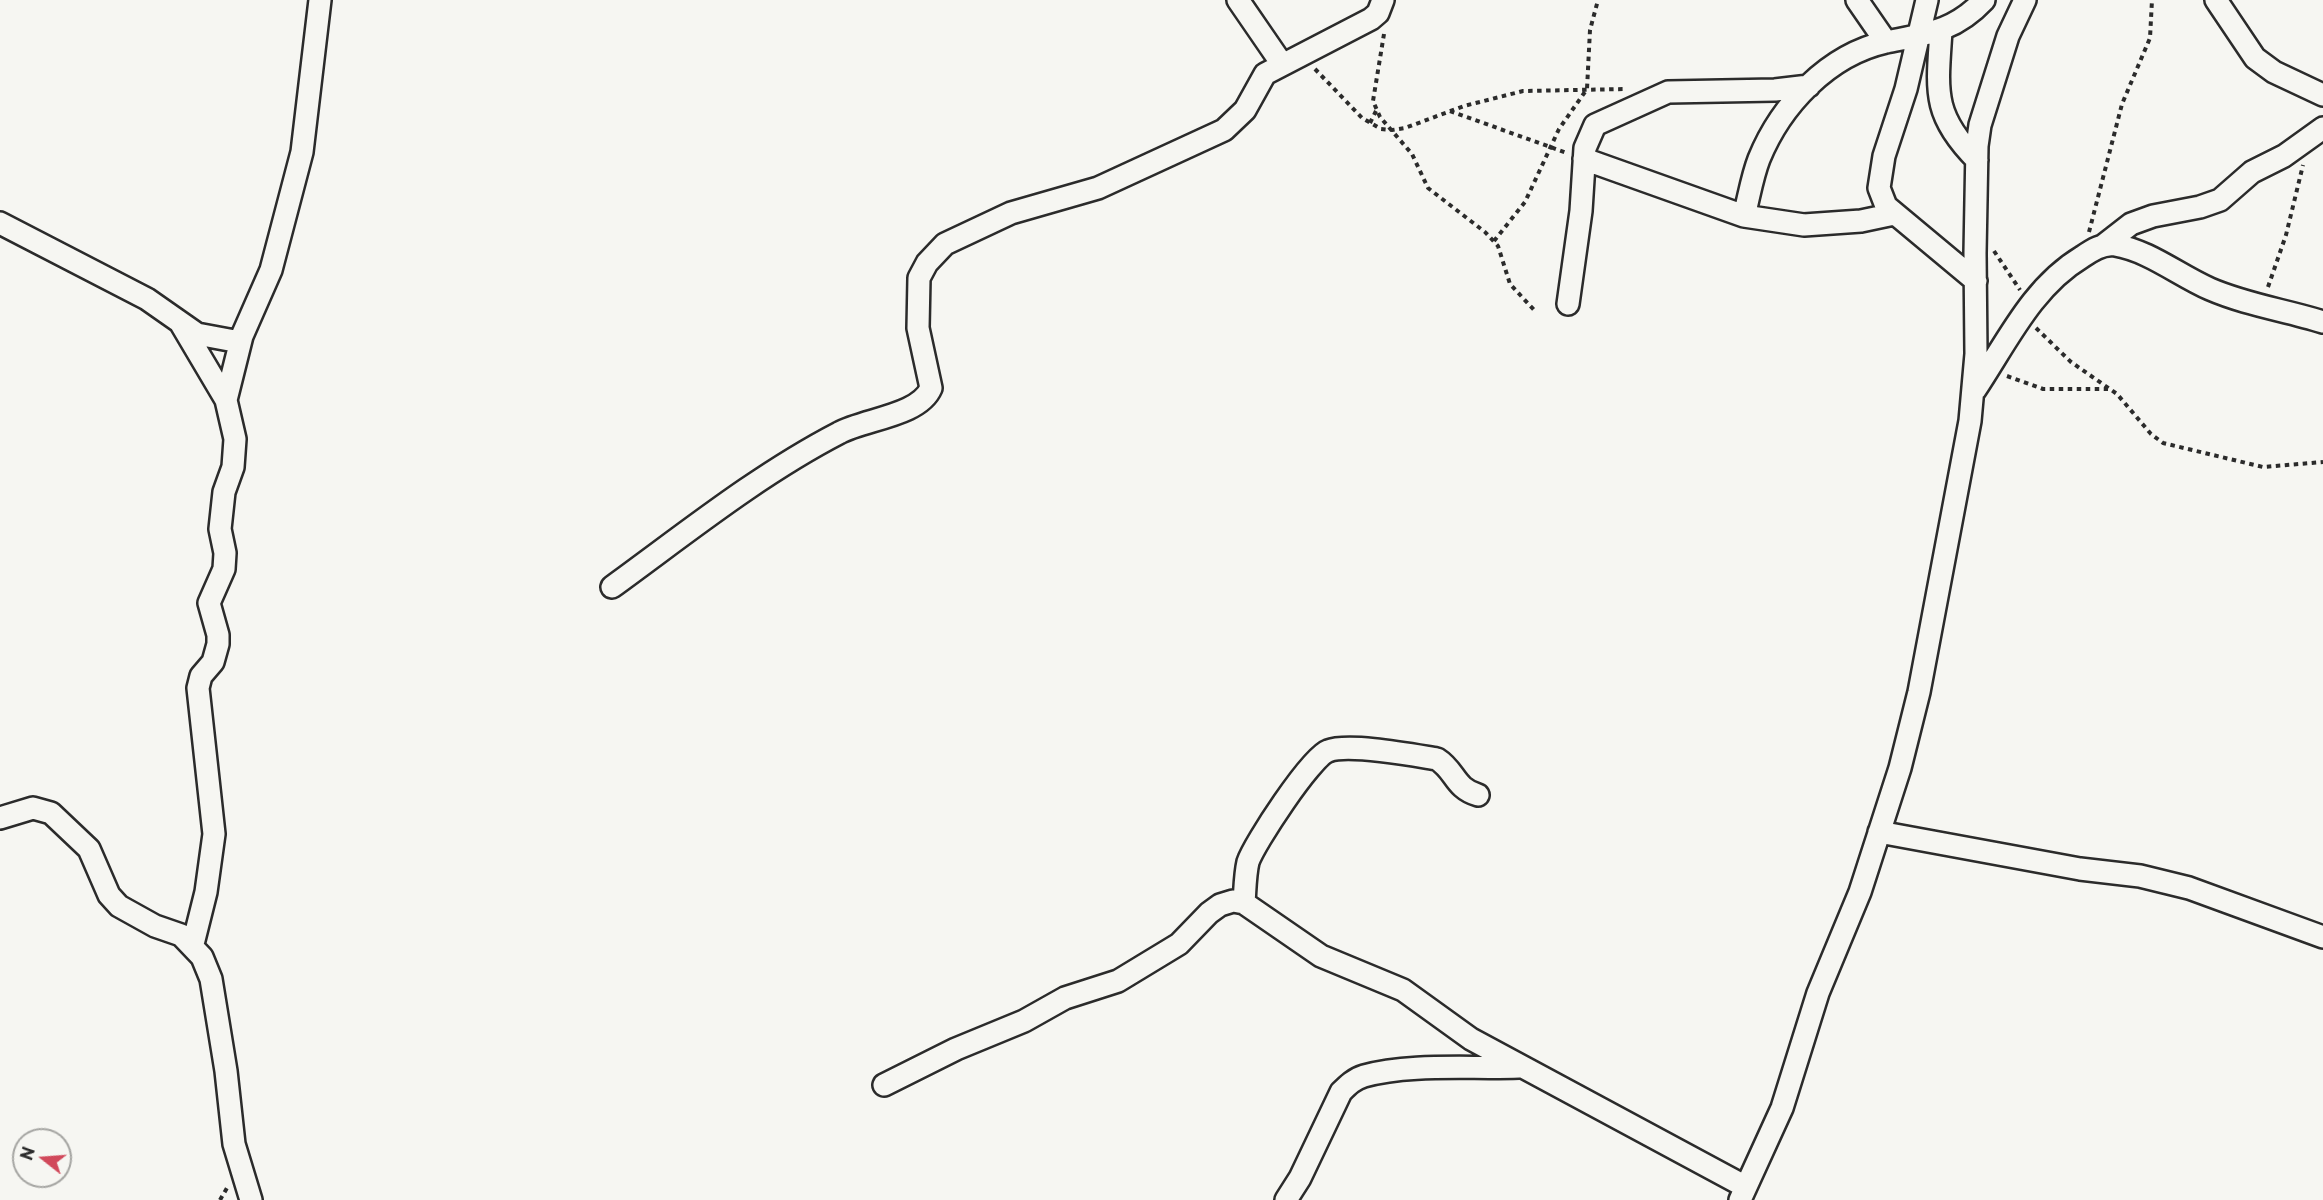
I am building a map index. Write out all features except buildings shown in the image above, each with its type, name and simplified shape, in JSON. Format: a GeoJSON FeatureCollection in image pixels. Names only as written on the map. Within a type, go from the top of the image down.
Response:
{"type":"FeatureCollection","features":[{"type":"Feature","properties":{"kind":"street"},"geometry":{"type":"LineString","coordinates":[[226,400],[240,342],[271,270],[302,152],[320,0]]}},
{"type":"Feature","properties":{"kind":"street"},"geometry":{"type":"LineString","coordinates":[[1238,0],[1282,64]]}},
{"type":"Feature","properties":{"kind":"street"},"geometry":{"type":"LineString","coordinates":[[1857,0],[1888,42]]}},
{"type":"Feature","properties":{"kind":"street"},"geometry":{"type":"LineString","coordinates":[[1888,42],[1908,23],[1922,0]]}},
{"type":"Feature","properties":{"kind":"street"},"geometry":{"type":"LineString","coordinates":[[1927,0],[1906,89],[1884,156],[1879,188],[1886,206],[1894,214],[1976,281]]}},
{"type":"Feature","properties":{"kind":"street"},"geometry":{"type":"LineString","coordinates":[[1744,216],[1758,161],[1766,144],[1779,121],[1809,86],[1840,61],[1888,42],[1941,31],[1952,26],[1984,0]]}},
{"type":"Feature","properties":{"kind":"street"},"geometry":{"type":"LineString","coordinates":[[884,1085],[956,1049],[1024,1021],[1065,998],[1118,981],[1179,944],[1220,905],[1233,901],[1244,903],[1321,956],[1403,990],[1471,1039],[1743,1193],[1782,1108],[1818,993],[1860,892],[1900,768],[1918,692],[1961,479],[1973,393],[1976,354],[1977,160],[1980,125],[2008,36],[2025,0]]}},
{"type":"Feature","properties":{"kind":"street"},"geometry":{"type":"LineString","coordinates":[[2216,0],[2255,58],[2274,72],[2323,95]]}},
{"type":"Feature","properties":{"kind":"street"},"geometry":{"type":"LineString","coordinates":[[612,587],[746,490],[841,431],[892,414],[927,397],[931,388],[918,328],[919,278],[927,263],[945,244],[1011,213],[1098,188],[1224,130],[1245,110],[1260,79],[1282,64],[1371,20],[1381,7]]}},
{"type":"Feature","properties":{"kind":"street"},"geometry":{"type":"LineString","coordinates":[[1941,31],[1938,85],[1941,106],[1956,139],[1977,160]]}},
{"type":"Feature","properties":{"kind":"street"},"geometry":{"type":"LineString","coordinates":[[1568,304],[1581,211],[1584,159],[1589,134],[1595,125],[1668,92],[1775,90],[1809,86]]}},
{"type":"Feature","properties":{"kind":"street"},"geometry":{"type":"LineString","coordinates":[[1973,393],[2026,310],[2050,279],[2083,256],[2104,245],[2131,224],[2153,216],[2200,207],[2220,200],[2252,172],[2284,156],[2316,134]]}},
{"type":"Feature","properties":{"kind":"street"},"geometry":{"type":"LineString","coordinates":[[1584,159],[1744,216],[1804,225],[1861,221],[1894,214]]}},
{"type":"Feature","properties":{"kind":"street"},"geometry":{"type":"LineString","coordinates":[[0,223],[147,299],[201,336],[240,342]]}},
{"type":"Feature","properties":{"kind":"street"},"geometry":{"type":"LineString","coordinates":[[2104,245],[2138,251],[2208,289],[2261,308],[2323,322]]}},
{"type":"Feature","properties":{"kind":"street"},"geometry":{"type":"LineString","coordinates":[[181,324],[226,400],[234,426],[235,453],[224,492],[220,529],[225,553],[224,569],[209,603],[218,635],[218,644],[213,662],[201,676],[198,688],[214,834],[206,892],[193,944]]}},
{"type":"Feature","properties":{"kind":"street"},"geometry":{"type":"LineString","coordinates":[[1244,903],[1246,876],[1254,849],[1305,773],[1318,756],[1327,751],[1349,748],[1437,759],[1444,764],[1462,789],[1478,795]]}},
{"type":"Feature","properties":{"kind":"street"},"geometry":{"type":"LineString","coordinates":[[0,819],[33,808],[51,813],[89,849],[109,895],[119,906],[155,926],[181,935],[193,944],[202,957],[211,979],[226,1071],[234,1144],[250,1200]]}},
{"type":"Feature","properties":{"kind":"street"},"geometry":{"type":"LineString","coordinates":[[1879,832],[2080,869],[2140,876],[2189,888],[2323,937]]}},
{"type":"Feature","properties":{"kind":"street"},"geometry":{"type":"LineString","coordinates":[[1286,1200],[1341,1092],[1351,1081],[1388,1072],[1520,1067]]}},
{"type":"Feature","properties":{"kind":"path"},"geometry":{"type":"LineString","coordinates":[[1494,242],[1524,202],[1566,117],[1587,89],[1590,30],[1598,0]]}},
{"type":"Feature","properties":{"kind":"path"},"geometry":{"type":"LineString","coordinates":[[2083,256],[2122,104],[2150,38],[2152,0]]}},
{"type":"Feature","properties":{"kind":"path"},"geometry":{"type":"LineString","coordinates":[[1381,7],[1384,33],[1373,100],[1377,110],[1388,129],[1406,146],[1428,188],[1494,242],[1501,251],[1505,276],[1535,311]]}},
{"type":"Feature","properties":{"kind":"path"},"geometry":{"type":"LineString","coordinates":[[1302,56],[1370,123],[1388,129],[1405,128],[1449,111],[1523,91],[1630,89]]}},
{"type":"Feature","properties":{"kind":"path"},"geometry":{"type":"LineString","coordinates":[[1370,123],[1377,110]]}},
{"type":"Feature","properties":{"kind":"path"},"geometry":{"type":"LineString","coordinates":[[1449,111],[1584,159]]}},
{"type":"Feature","properties":{"kind":"path"},"geometry":{"type":"LineString","coordinates":[[2261,308],[2286,235],[2316,134]]}},
{"type":"Feature","properties":{"kind":"path"},"geometry":{"type":"LineString","coordinates":[[1993,250],[2013,276],[2026,310],[2042,337],[2122,399],[2142,424],[2163,443],[2263,467],[2323,462]]}},
{"type":"Feature","properties":{"kind":"path"},"geometry":{"type":"LineString","coordinates":[[1990,368],[2022,383],[2043,389],[2108,389]]}}]}
